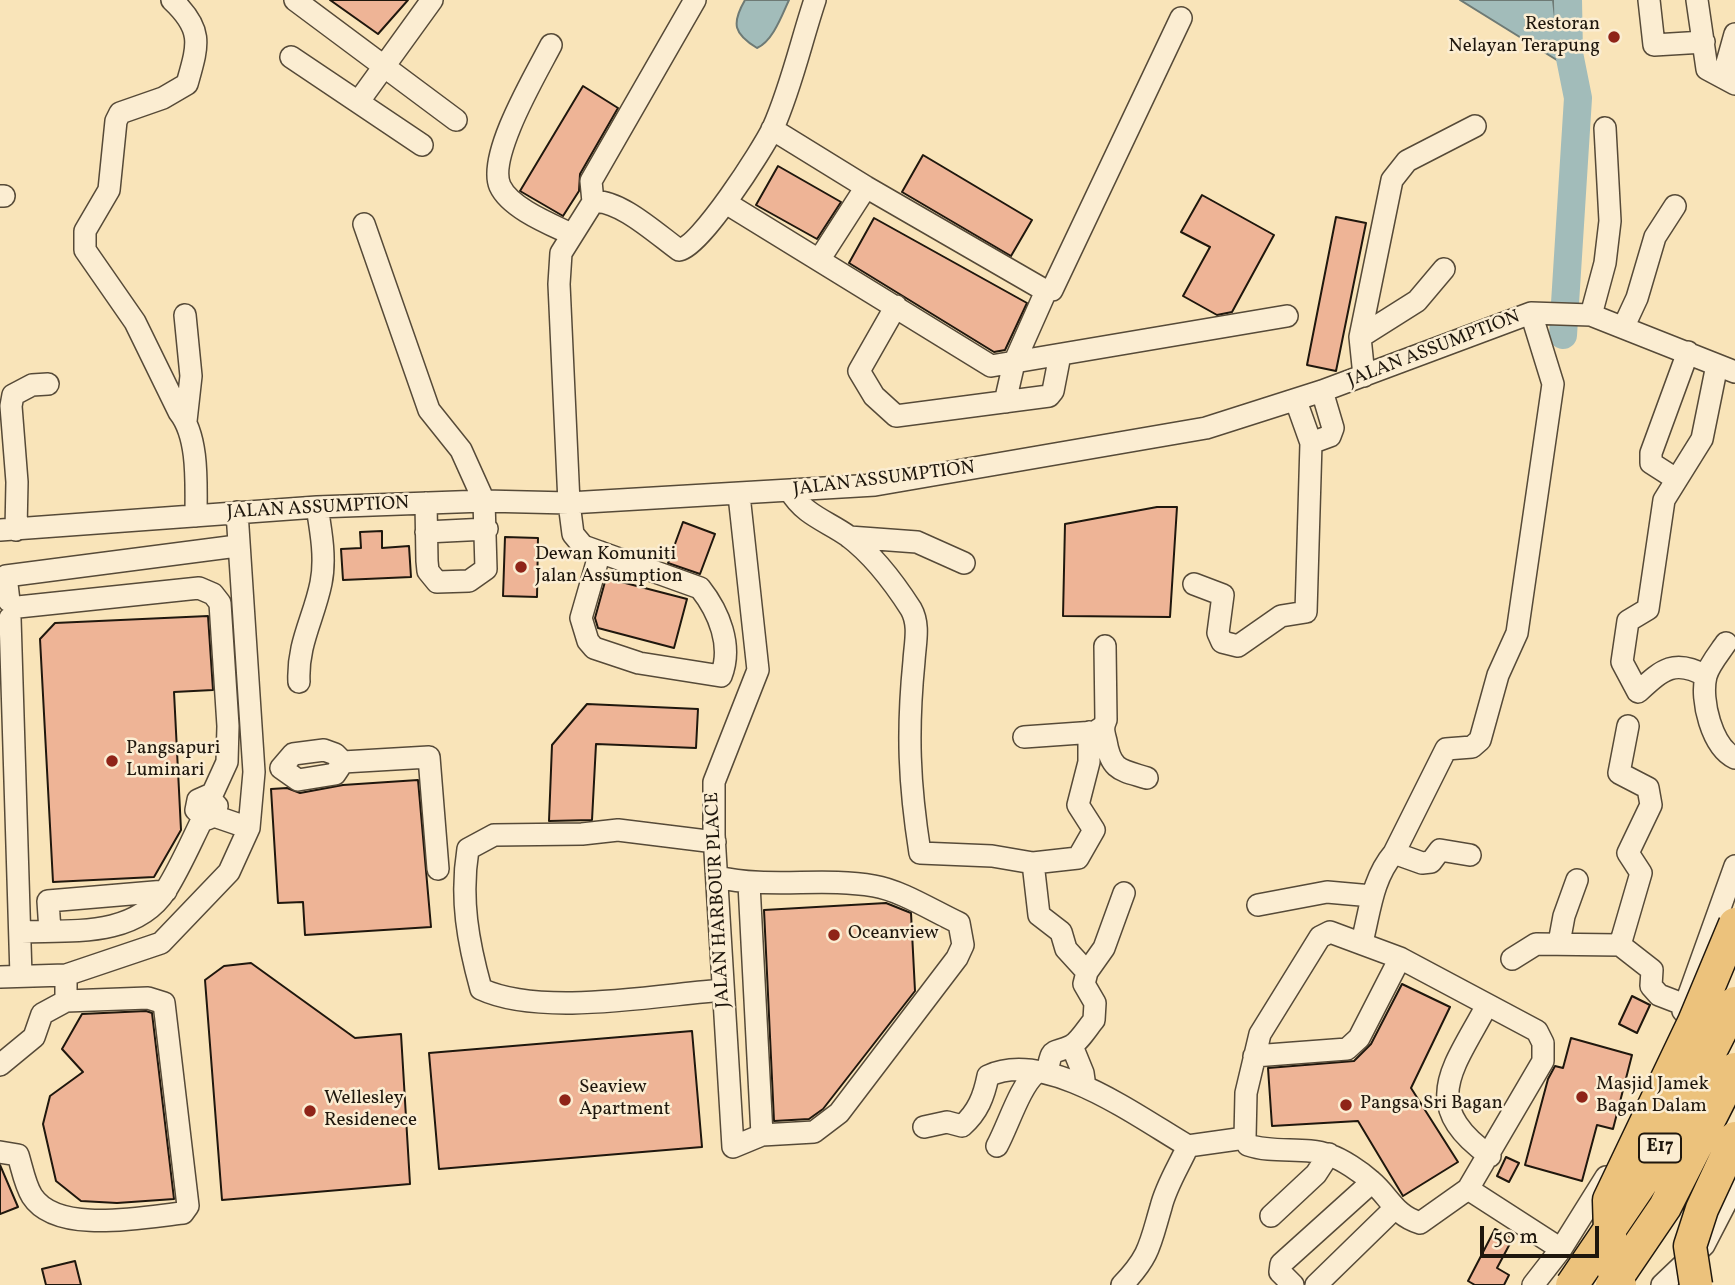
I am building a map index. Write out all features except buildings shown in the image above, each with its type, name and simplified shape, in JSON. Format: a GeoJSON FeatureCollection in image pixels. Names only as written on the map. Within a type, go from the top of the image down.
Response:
{"type":"FeatureCollection","features":[{"type":"Feature","properties":{"kind":"highway"},"geometry":{"type":"LineString","coordinates":[[1620,1285],[1611,1265],[1609,1200],[1694,1022],[1735,924]]}},
{"type":"Feature","properties":{"kind":"highway","name":"E17"},"geometry":{"type":"LineString","coordinates":[[1572,1285],[1650,1170],[1735,1003]]}},
{"type":"Feature","properties":{"kind":"highway","name":"E17"},"geometry":{"type":"LineString","coordinates":[[1612,1285],[1665,1207],[1735,1069]]}},
{"type":"Feature","properties":{"kind":"highway"},"geometry":{"type":"LineString","coordinates":[[1696,1285],[1690,1247],[1702,1209],[1735,1138]]}},
{"type":"Feature","properties":{"kind":"street"},"geometry":{"type":"LineString","coordinates":[[172,0],[189,17],[195,34],[195,54],[187,85],[163,98],[120,113],[116,121],[109,190],[85,231],[85,250],[135,321],[179,412],[186,421]]}},
{"type":"Feature","properties":{"kind":"street"},"geometry":{"type":"LineString","coordinates":[[295,0],[384,69],[456,120]]}},
{"type":"Feature","properties":{"kind":"street"},"geometry":{"type":"LineString","coordinates":[[359,102],[432,0]]}},
{"type":"Feature","properties":{"kind":"street"},"geometry":{"type":"LineString","coordinates":[[600,552],[581,618],[588,641],[594,648],[639,663],[721,676],[727,646],[712,604],[700,588],[600,552],[583,546],[573,534],[569,503],[559,284],[561,253],[593,202],[591,181],[695,0]]}},
{"type":"Feature","properties":{"kind":"street"},"geometry":{"type":"LineString","coordinates":[[593,202],[615,205],[679,250],[691,245],[726,203],[772,129],[815,0]]}},
{"type":"Feature","properties":{"kind":"street"},"geometry":{"type":"LineString","coordinates":[[1649,0],[1654,45],[1704,42]]}},
{"type":"Feature","properties":{"kind":"street"},"geometry":{"type":"LineString","coordinates":[[1698,0],[1704,42],[1722,76]]}},
{"type":"Feature","properties":{"kind":"street"},"geometry":{"type":"LineString","coordinates":[[772,129],[1046,291],[1052,290],[1181,18]]}},
{"type":"Feature","properties":{"kind":"street"},"geometry":{"type":"LineString","coordinates":[[1722,76],[1735,34]]}},
{"type":"Feature","properties":{"kind":"street"},"geometry":{"type":"LineString","coordinates":[[551,45],[507,135],[497,173],[503,190],[535,217],[571,234]]}},
{"type":"Feature","properties":{"kind":"street"},"geometry":{"type":"LineString","coordinates":[[291,57],[422,145]]}},
{"type":"Feature","properties":{"kind":"street"},"geometry":{"type":"LineString","coordinates":[[1364,376],[1360,337],[1392,180],[1407,161],[1475,126]]}},
{"type":"Feature","properties":{"kind":"street"},"geometry":{"type":"LineString","coordinates":[[1583,314],[1605,263],[1610,221],[1605,128]]}},
{"type":"Feature","properties":{"kind":"street"},"geometry":{"type":"LineString","coordinates":[[819,260],[866,187]]}},
{"type":"Feature","properties":{"kind":"street"},"geometry":{"type":"LineString","coordinates":[[726,203],[991,366],[1286,316]]}},
{"type":"Feature","properties":{"kind":"street"},"geometry":{"type":"LineString","coordinates":[[1624,326],[1637,298],[1655,237],[1675,206]]}},
{"type":"Feature","properties":{"kind":"street"},"geometry":{"type":"LineString","coordinates":[[364,224],[429,410],[461,450],[484,501],[487,529],[486,569],[469,581],[437,582],[428,571],[426,503]]}},
{"type":"Feature","properties":{"kind":"street"},"geometry":{"type":"LineString","coordinates":[[1360,337],[1417,301],[1444,269]]}},
{"type":"Feature","properties":{"kind":"street"},"geometry":{"type":"LineString","coordinates":[[1005,402],[1014,363],[1046,291]]}},
{"type":"Feature","properties":{"kind":"street"},"geometry":{"type":"LineString","coordinates":[[896,306],[859,371],[874,396],[896,416],[1049,396],[1053,391],[1060,355]]}},
{"type":"Feature","properties":{"kind":"street"},"geometry":{"type":"LineString","coordinates":[[1362,942],[1372,896],[1382,868],[1394,853],[1446,750],[1472,747],[1480,740],[1498,675],[1517,632],[1553,384],[1541,313]]}},
{"type":"Feature","properties":{"kind":"street","name":"JALAN ASSUMPTION"},"geometry":{"type":"LineString","coordinates":[[8,530],[317,507],[484,501],[569,503],[875,485],[1072,454],[1206,428],[1296,401],[1541,313],[1583,314],[1624,326],[1684,367],[1721,373]]}},
{"type":"Feature","properties":{"kind":"street"},"geometry":{"type":"LineString","coordinates":[[185,315],[191,376],[186,421],[196,473],[196,516]]}},
{"type":"Feature","properties":{"kind":"street"},"geometry":{"type":"LineString","coordinates":[[1676,480],[1651,463],[1651,453],[1684,367]]}},
{"type":"Feature","properties":{"kind":"street"},"geometry":{"type":"LineString","coordinates":[[1706,676],[1693,668],[1677,666],[1662,670],[1638,692],[1622,662],[1628,621],[1648,609],[1664,500],[1702,439],[1709,404],[1721,373]]}},
{"type":"Feature","properties":{"kind":"street"},"geometry":{"type":"LineString","coordinates":[[8,530],[13,395],[32,385],[48,384]]}},
{"type":"Feature","properties":{"kind":"street"},"geometry":{"type":"LineString","coordinates":[[1311,443],[1330,436],[1333,428],[1322,391]]}},
{"type":"Feature","properties":{"kind":"street"},"geometry":{"type":"LineString","coordinates":[[1194,584],[1223,595],[1218,633],[1222,642],[1238,646],[1281,616],[1306,612],[1311,443],[1296,401]]}},
{"type":"Feature","properties":{"kind":"street"},"geometry":{"type":"LineString","coordinates":[[790,491],[798,504],[849,537],[891,582],[917,623],[909,716],[909,768],[920,853],[992,856],[1033,863],[1077,858],[1094,830],[1078,804],[1096,730],[1106,720],[1105,646]]}},
{"type":"Feature","properties":{"kind":"street","name":"JALAN HARBOUR PLACE"},"geometry":{"type":"LineString","coordinates":[[738,495],[758,670],[714,782],[715,842],[733,1147],[762,1135]]}},
{"type":"Feature","properties":{"kind":"street"},"geometry":{"type":"LineString","coordinates":[[299,681],[299,652],[312,620],[322,580],[317,507]]}},
{"type":"Feature","properties":{"kind":"street"},"geometry":{"type":"LineString","coordinates":[[237,512],[237,546],[254,772],[249,822],[229,873],[160,943],[66,975],[11,976],[21,932],[12,609],[6,576],[237,546]]}},
{"type":"Feature","properties":{"kind":"street"},"geometry":{"type":"LineString","coordinates":[[426,532],[487,529]]}},
{"type":"Feature","properties":{"kind":"street"},"geometry":{"type":"LineString","coordinates":[[849,537],[917,542],[964,563]]}},
{"type":"Feature","properties":{"kind":"street"},"geometry":{"type":"LineString","coordinates":[[12,609],[199,588],[213,594],[220,603],[228,726],[227,762],[211,809],[166,891],[150,910],[109,927],[21,932]]}},
{"type":"Feature","properties":{"kind":"street"},"geometry":{"type":"LineString","coordinates":[[1726,643],[1706,676],[1710,729],[1724,752],[1735,758]]}},
{"type":"Feature","properties":{"kind":"street"},"geometry":{"type":"LineString","coordinates":[[1620,945],[1641,873],[1628,853],[1651,805],[1648,788],[1619,772],[1628,726]]}},
{"type":"Feature","properties":{"kind":"street"},"geometry":{"type":"LineString","coordinates":[[1024,737],[1096,730]]}},
{"type":"Feature","properties":{"kind":"street"},"geometry":{"type":"LineString","coordinates":[[1096,730],[1112,764],[1147,778]]}},
{"type":"Feature","properties":{"kind":"street"},"geometry":{"type":"LineString","coordinates":[[254,772],[281,768],[293,754],[324,750],[335,754],[342,762],[429,757],[438,869]]}},
{"type":"Feature","properties":{"kind":"street"},"geometry":{"type":"LineString","coordinates":[[211,809],[249,822]]}},
{"type":"Feature","properties":{"kind":"street"},"geometry":{"type":"LineString","coordinates":[[715,842],[618,830],[582,834],[494,835],[468,849],[463,880],[466,937],[481,989],[497,997],[579,1002],[723,990]]}},
{"type":"Feature","properties":{"kind":"street"},"geometry":{"type":"LineString","coordinates":[[1394,853],[1422,863],[1430,862],[1440,850],[1469,855]]}},
{"type":"Feature","properties":{"kind":"street"},"geometry":{"type":"LineString","coordinates":[[1033,863],[1039,915],[1061,932],[1066,949],[1087,972]]}},
{"type":"Feature","properties":{"kind":"street"},"geometry":{"type":"LineString","coordinates":[[1533,1285],[1561,1249],[1620,1152],[1682,1013],[1735,866]]}},
{"type":"Feature","properties":{"kind":"street"},"geometry":{"type":"LineString","coordinates":[[718,877],[748,884],[837,883],[877,886],[959,923],[963,944],[957,958],[839,1113],[814,1132],[762,1135],[748,884]]}},
{"type":"Feature","properties":{"kind":"street"},"geometry":{"type":"LineString","coordinates":[[1559,943],[1564,916],[1577,880]]}},
{"type":"Feature","properties":{"kind":"street"},"geometry":{"type":"LineString","coordinates":[[50,931],[48,901],[166,891]]}},
{"type":"Feature","properties":{"kind":"street"},"geometry":{"type":"LineString","coordinates":[[1258,905],[1327,892],[1372,896]]}},
{"type":"Feature","properties":{"kind":"street"},"geometry":{"type":"LineString","coordinates":[[997,1146],[1013,1117],[1026,1081],[1042,1073],[1050,1056],[1059,1048],[1072,1046],[1094,1020],[1095,1003],[1085,991],[1084,984],[1087,972],[1104,948],[1124,893]]}},
{"type":"Feature","properties":{"kind":"street"},"geometry":{"type":"LineString","coordinates":[[1330,932],[1362,942],[1400,958],[1537,1031],[1543,1043],[1543,1061],[1490,1156],[1468,1189],[1420,1223],[1405,1219],[1372,1182],[1329,1154],[1261,1150],[1248,1145],[1245,1138],[1246,1093],[1260,1034],[1320,937],[1330,932]]}},
{"type":"Feature","properties":{"kind":"street"},"geometry":{"type":"LineString","coordinates":[[1512,958],[1536,944],[1620,945],[1652,970],[1651,986],[1682,1013]]}},
{"type":"Feature","properties":{"kind":"street"},"geometry":{"type":"LineString","coordinates":[[1254,1056],[1348,1049],[1359,1038],[1400,958]]}},
{"type":"Feature","properties":{"kind":"street"},"geometry":{"type":"LineString","coordinates":[[66,975],[66,1001]]}},
{"type":"Feature","properties":{"kind":"street"},"geometry":{"type":"LineString","coordinates":[[0,1065],[34,1037],[42,1014],[66,1001],[148,998],[164,1003],[188,1206],[183,1213],[122,1219],[71,1219],[55,1216],[32,1196],[18,1155],[0,1152]]}},
{"type":"Feature","properties":{"kind":"street"},"geometry":{"type":"LineString","coordinates":[[1487,1005],[1447,1081],[1447,1102],[1465,1138],[1490,1156]]}},
{"type":"Feature","properties":{"kind":"street"},"geometry":{"type":"LineString","coordinates":[[1682,1013],[1680,1036],[1685,1048],[1735,1076]]}},
{"type":"Feature","properties":{"kind":"street"},"geometry":{"type":"LineString","coordinates":[[1072,1046],[1083,1073],[1085,1087]]}},
{"type":"Feature","properties":{"kind":"street"},"geometry":{"type":"LineString","coordinates":[[1659,1066],[1676,1067],[1735,1098]]}},
{"type":"Feature","properties":{"kind":"street"},"geometry":{"type":"LineString","coordinates":[[924,1126],[947,1122],[962,1126],[972,1118],[984,1097],[988,1076],[1016,1068],[1085,1087],[1188,1146],[1245,1138]]}},
{"type":"Feature","properties":{"kind":"street"},"geometry":{"type":"LineString","coordinates":[[1122,1285],[1141,1266],[1155,1237],[1161,1205],[1188,1146]]}},
{"type":"Feature","properties":{"kind":"street"},"geometry":{"type":"LineString","coordinates":[[1272,1216],[1316,1174],[1329,1154]]}},
{"type":"Feature","properties":{"kind":"street"},"geometry":{"type":"LineString","coordinates":[[1293,1285],[1280,1272],[1281,1264],[1372,1182]]}},
{"type":"Feature","properties":{"kind":"street"},"geometry":{"type":"LineString","coordinates":[[1662,1285],[1704,1245],[1735,1185]]}},
{"type":"Feature","properties":{"kind":"street"},"geometry":{"type":"LineString","coordinates":[[1468,1189],[1561,1249]]}},
{"type":"Feature","properties":{"kind":"street"},"geometry":{"type":"LineString","coordinates":[[1316,1285],[1394,1209]]}},
{"type":"Feature","properties":{"kind":"water"},"geometry":{"type":"Polygon","coordinates":[[[745,0],[789,0],[768,40],[757,48],[743,38],[737,28],[738,16],[745,0]]]}},
{"type":"Feature","properties":{"kind":"water"},"geometry":{"type":"Polygon","coordinates":[[[1460,0],[1553,0],[1560,62],[1460,0]]]}},
{"type":"Feature","properties":{"kind":"waterway"},"geometry":{"type":"LineString","coordinates":[[1563,335],[1578,98],[1569,53],[1568,0]]}},
{"type":"Feature","properties":{"kind":"place","name":"Restoran Nelayan Terapung"},"geometry":{"type":"Point","coordinates":[1614,37]}},
{"type":"Feature","properties":{"kind":"place","name":"Dewan Komuniti Jalan Assumption"},"geometry":{"type":"Point","coordinates":[521,567]}},
{"type":"Feature","properties":{"kind":"place","name":"Pangsapuri Luminari"},"geometry":{"type":"Point","coordinates":[112,761]}},
{"type":"Feature","properties":{"kind":"place","name":"Oceanview"},"geometry":{"type":"Point","coordinates":[834,935]}},
{"type":"Feature","properties":{"kind":"place","name":"Masjid Jamek Bagan Dalam"},"geometry":{"type":"Point","coordinates":[1582,1097]}},
{"type":"Feature","properties":{"kind":"place","name":"Seaview Apartment"},"geometry":{"type":"Point","coordinates":[565,1100]}},
{"type":"Feature","properties":{"kind":"place","name":"Pangsa Sri Bagan"},"geometry":{"type":"Point","coordinates":[1346,1105]}},
{"type":"Feature","properties":{"kind":"place","name":"Wellesley Residenece"},"geometry":{"type":"Point","coordinates":[310,1111]}}]}
